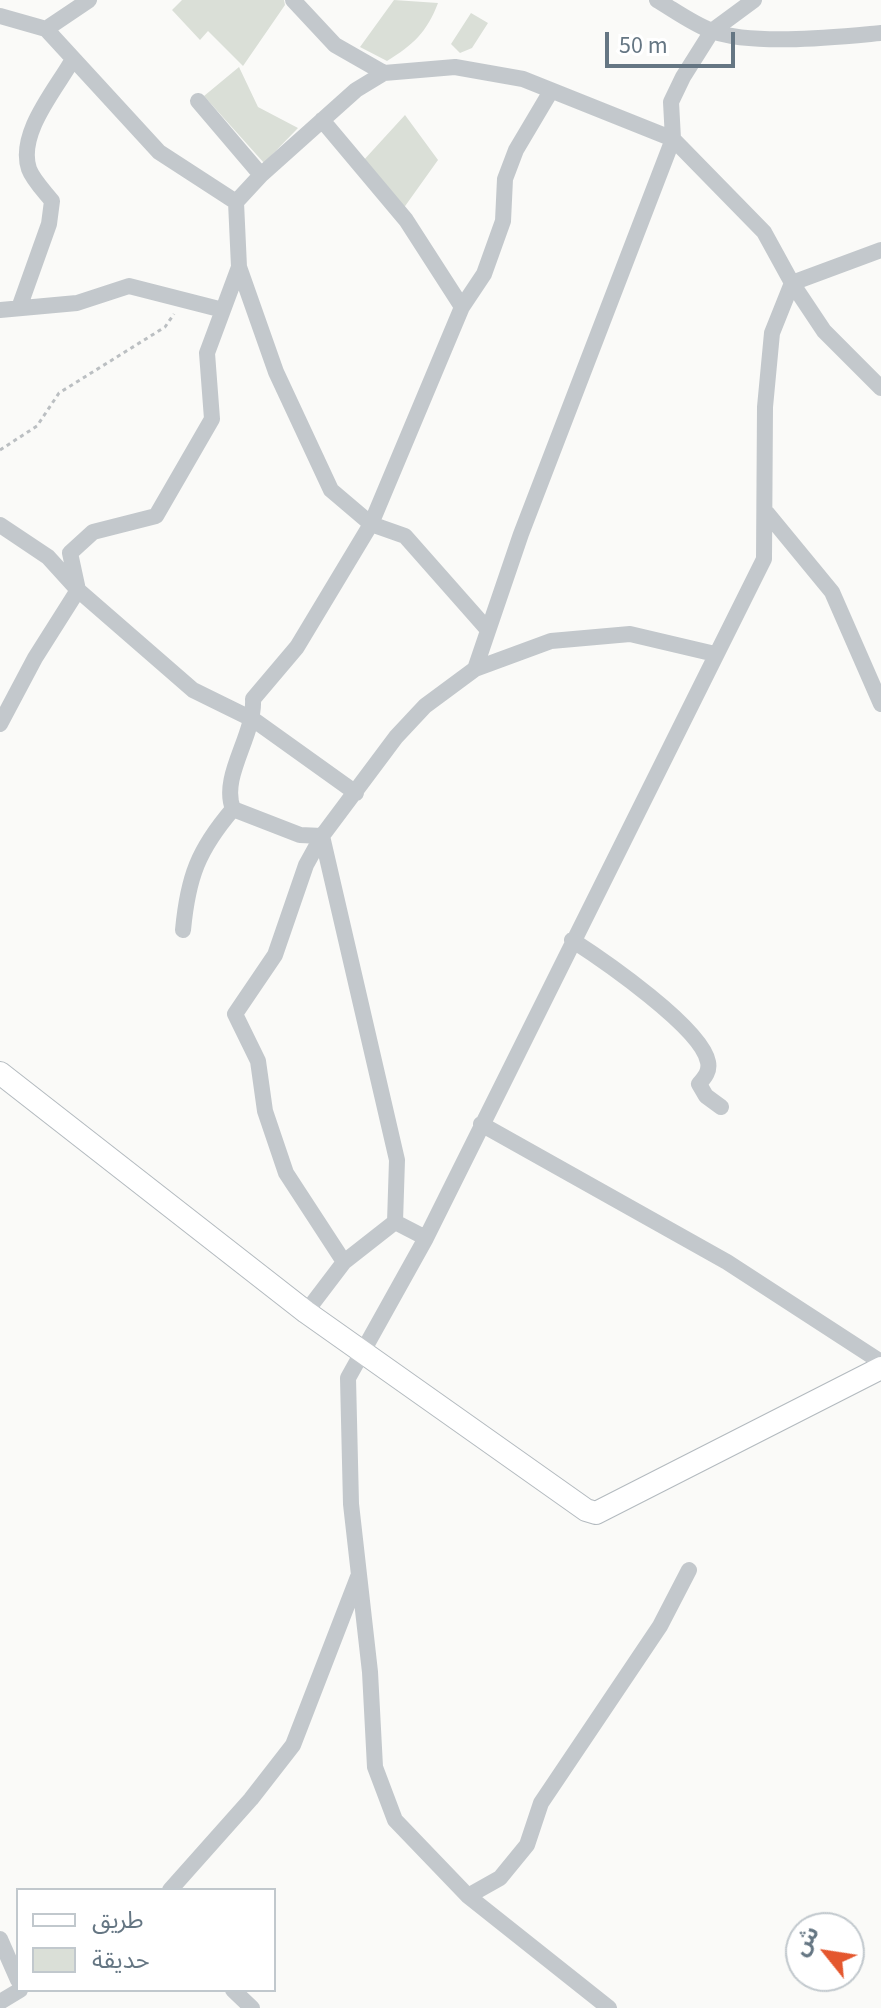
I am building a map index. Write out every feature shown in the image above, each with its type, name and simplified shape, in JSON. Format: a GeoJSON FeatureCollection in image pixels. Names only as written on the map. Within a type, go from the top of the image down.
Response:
{"type":"FeatureCollection","features":[{"type":"Feature","properties":{"kind":"street"},"geometry":{"type":"LineString","coordinates":[[46,29],[89,0]]}},
{"type":"Feature","properties":{"kind":"street"},"geometry":{"type":"LineString","coordinates":[[293,0],[335,45],[384,73]]}},
{"type":"Feature","properties":{"kind":"street"},"geometry":{"type":"LineString","coordinates":[[657,0],[712,31],[748,36],[820,38],[881,33]]}},
{"type":"Feature","properties":{"kind":"street"},"geometry":{"type":"LineString","coordinates":[[475,669],[521,534],[673,139],[671,102],[712,31],[754,0]]}},
{"type":"Feature","properties":{"kind":"street"},"geometry":{"type":"LineString","coordinates":[[0,16],[46,29],[159,152],[236,202]]}},
{"type":"Feature","properties":{"kind":"street"},"geometry":{"type":"LineString","coordinates":[[19,308],[49,224],[52,201],[29,168],[30,137],[36,117],[73,59]]}},
{"type":"Feature","properties":{"kind":"street"},"geometry":{"type":"LineString","coordinates":[[488,630],[405,536],[371,524],[331,490],[276,372],[239,267],[236,202],[261,175],[356,90],[384,73],[455,67],[523,79],[673,139],[764,232],[792,283],[824,331],[881,388]]}},
{"type":"Feature","properties":{"kind":"street"},"geometry":{"type":"LineString","coordinates":[[322,836],[300,835],[233,809],[228,797],[254,720],[253,699],[297,647],[371,524],[462,307],[484,274],[503,221],[505,179],[516,150],[551,91]]}},
{"type":"Feature","properties":{"kind":"street"},"geometry":{"type":"LineString","coordinates":[[198,101],[261,175]]}},
{"type":"Feature","properties":{"kind":"street"},"geometry":{"type":"LineString","coordinates":[[322,120],[406,220],[462,307]]}},
{"type":"Feature","properties":{"kind":"street"},"geometry":{"type":"LineString","coordinates":[[609,2008],[468,1896],[395,1820],[375,1767],[346,1427],[348,1378],[426,1238],[764,559],[767,513],[765,407],[772,333],[792,283],[881,250]]}},
{"type":"Feature","properties":{"kind":"street"},"geometry":{"type":"LineString","coordinates":[[0,724],[35,658],[78,590],[70,553],[93,532],[156,516],[212,419],[207,353],[239,267]]}},
{"type":"Feature","properties":{"kind":"street"},"geometry":{"type":"LineString","coordinates":[[0,310],[77,303],[129,286],[223,310]]}},
{"type":"Feature","properties":{"kind":"street"},"geometry":{"type":"LineString","coordinates":[[767,513],[832,592],[881,704]]}},
{"type":"Feature","properties":{"kind":"street"},"geometry":{"type":"LineString","coordinates":[[0,525],[48,557],[78,590],[193,690],[254,720],[356,793]]}},
{"type":"Feature","properties":{"kind":"street"},"geometry":{"type":"LineString","coordinates":[[344,1262],[286,1173],[265,1111],[258,1061],[235,1014],[275,955],[306,865],[322,836],[396,737],[425,706],[475,669],[551,641],[630,634],[715,654]]}},
{"type":"Feature","properties":{"kind":"street"},"geometry":{"type":"LineString","coordinates":[[183,930],[187,887],[213,833],[233,809]]}},
{"type":"Feature","properties":{"kind":"street"},"geometry":{"type":"LineString","coordinates":[[322,836],[397,1160],[395,1222]]}},
{"type":"Feature","properties":{"kind":"street"},"geometry":{"type":"LineString","coordinates":[[572,940],[661,1006],[698,1042],[708,1060],[708,1072],[699,1084],[706,1096],[721,1107]]}},
{"type":"Feature","properties":{"kind":"street"},"geometry":{"type":"LineString","coordinates":[[0,1073],[306,1312],[586,1510],[596,1513],[881,1365],[727,1262],[481,1124]]}},
{"type":"Feature","properties":{"kind":"street"},"geometry":{"type":"LineString","coordinates":[[395,1222],[426,1238]]}},
{"type":"Feature","properties":{"kind":"street"},"geometry":{"type":"LineString","coordinates":[[306,1312],[344,1262],[395,1222]]}},
{"type":"Feature","properties":{"kind":"street"},"geometry":{"type":"LineString","coordinates":[[468,1896],[500,1878],[527,1845],[541,1803],[660,1626],[689,1570]]}},
{"type":"Feature","properties":{"kind":"street"},"geometry":{"type":"LineString","coordinates":[[172,1888],[293,1745],[360,1572]]}},
{"type":"Feature","properties":{"kind":"street"},"geometry":{"type":"LineString","coordinates":[[0,1939],[16,1975]]}},
{"type":"Feature","properties":{"kind":"street"},"geometry":{"type":"LineString","coordinates":[[235,1992],[252,2008]]}},
{"type":"Feature","properties":{"kind":"path"},"geometry":{"type":"LineString","coordinates":[[0,450],[37,426],[59,393],[165,327],[184,300]]}},
{"type":"Feature","properties":{"kind":"green space"},"geometry":{"type":"Polygon","coordinates":[[[182,0],[284,0],[285,5],[243,66],[208,31],[200,40],[172,10],[182,0]]]}},
{"type":"Feature","properties":{"kind":"green space"},"geometry":{"type":"Polygon","coordinates":[[[394,0],[438,3],[418,37],[387,61],[360,47],[394,0]]]}},
{"type":"Feature","properties":{"kind":"green space"},"geometry":{"type":"Polygon","coordinates":[[[471,13],[488,23],[472,48],[460,53],[451,44],[471,13]]]}},
{"type":"Feature","properties":{"kind":"green space"},"geometry":{"type":"Polygon","coordinates":[[[239,67],[258,107],[298,128],[264,163],[204,96],[239,67]]]}},
{"type":"Feature","properties":{"kind":"green space"},"geometry":{"type":"Polygon","coordinates":[[[405,115],[438,160],[403,209],[362,162],[405,115]]]}}]}
